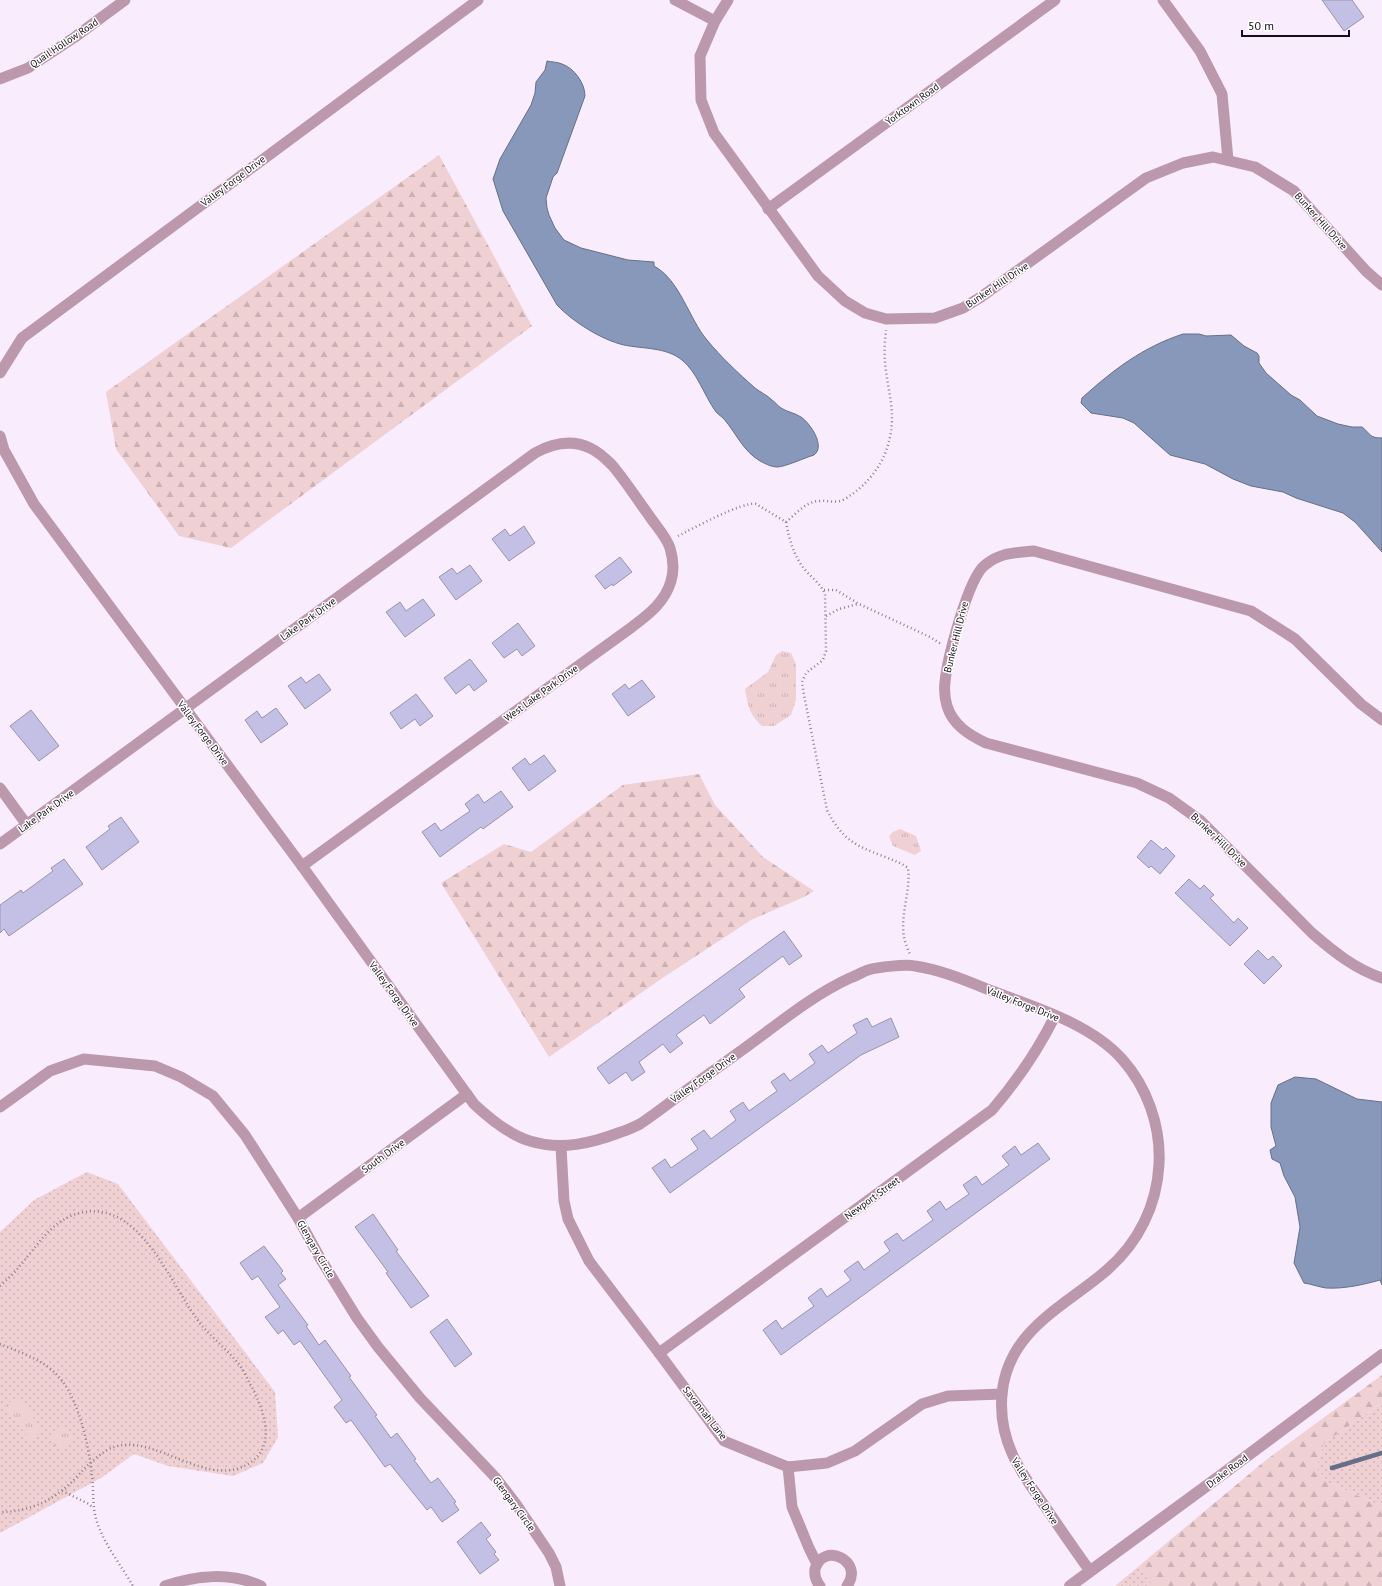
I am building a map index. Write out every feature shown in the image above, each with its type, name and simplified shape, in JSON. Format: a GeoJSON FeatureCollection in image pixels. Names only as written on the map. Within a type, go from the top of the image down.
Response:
{"type":"FeatureCollection","features":[{"type":"Feature","properties":{"kind":"street","name":"Quail Hollow Road"},"geometry":{"type":"LineString","coordinates":[[0,79],[28,68],[75,37],[125,0]]}},
{"type":"Feature","properties":{"kind":"street","name":"Valley Forge Drive"},"geometry":{"type":"LineString","coordinates":[[0,374],[22,338],[478,0]]}},
{"type":"Feature","properties":{"kind":"street"},"geometry":{"type":"LineString","coordinates":[[676,0],[715,21]]}},
{"type":"Feature","properties":{"kind":"street","name":"Bunker Hill Drive"},"geometry":{"type":"LineString","coordinates":[[728,0],[715,21],[700,56],[701,100],[714,133],[818,276],[845,301],[865,313],[886,319],[935,318],[963,308],[981,297],[1146,178],[1183,163],[1213,157],[1256,167],[1294,191],[1366,271],[1382,285]]}},
{"type":"Feature","properties":{"kind":"street","name":"Yorktown Road"},"geometry":{"type":"LineString","coordinates":[[768,209],[1055,0]]}},
{"type":"Feature","properties":{"kind":"street"},"geometry":{"type":"LineString","coordinates":[[1163,0],[1200,51],[1222,94],[1228,160]]}},
{"type":"Feature","properties":{"kind":"street","name":"Valley Forge Drive"},"geometry":{"type":"LineString","coordinates":[[0,436],[4,450],[34,504],[302,866],[474,1104],[504,1129],[529,1141],[561,1146],[598,1141],[637,1126],[820,994],[868,970],[911,965],[946,973],[1055,1016],[1080,1028],[1103,1042],[1122,1059],[1137,1079],[1148,1101],[1156,1126],[1160,1151],[1158,1179],[1147,1217],[1132,1244],[1106,1271],[1059,1306],[1031,1330],[1023,1340],[1007,1372],[1002,1394],[1003,1422],[1011,1453],[1023,1475],[1090,1571]]}},
{"type":"Feature","properties":{"kind":"street","name":"Lake Park Drive"},"geometry":{"type":"LineString","coordinates":[[0,844],[540,450],[557,444],[568,443],[591,448],[601,455],[620,476]]}},
{"type":"Feature","properties":{"kind":"street","name":"West Lake Park Drive"},"geometry":{"type":"LineString","coordinates":[[302,866],[656,608],[668,591],[671,580],[672,556],[667,541],[620,476]]}},
{"type":"Feature","properties":{"kind":"street","name":"Bunker Hill Drive"},"geometry":{"type":"LineString","coordinates":[[1382,720],[1361,704],[1296,639],[1251,611],[1034,551],[1004,554],[983,566],[975,576],[966,596],[947,668],[945,694],[947,707],[953,718],[966,732],[986,742],[1137,783],[1169,798],[1202,821],[1312,933],[1341,958],[1358,968],[1382,978]]}},
{"type":"Feature","properties":{"kind":"street"},"geometry":{"type":"LineString","coordinates":[[0,788],[27,825]]}},
{"type":"Feature","properties":{"kind":"street","name":"Newport Street"},"geometry":{"type":"LineString","coordinates":[[659,1353],[992,1110],[1014,1084],[1042,1042],[1055,1016]]}},
{"type":"Feature","properties":{"kind":"street","name":"Glengary Circle"},"geometry":{"type":"LineString","coordinates":[[0,1107],[50,1071],[84,1059],[155,1066],[181,1077],[213,1096],[245,1135],[298,1218],[320,1258],[353,1312],[378,1347],[420,1398],[496,1478],[516,1504],[549,1553],[556,1567],[560,1586]]}},
{"type":"Feature","properties":{"kind":"street","name":"South Drive"},"geometry":{"type":"LineString","coordinates":[[298,1218],[467,1094]]}},
{"type":"Feature","properties":{"kind":"street","name":"Savannah Lane"},"geometry":{"type":"LineString","coordinates":[[561,1146],[564,1201],[568,1219],[588,1261],[724,1441],[788,1467],[827,1463],[856,1451],[922,1404],[948,1396],[1002,1394]]}},
{"type":"Feature","properties":{"kind":"street","name":"Drake Road"},"geometry":{"type":"LineString","coordinates":[[1070,1586],[1227,1472],[1382,1355]]}},
{"type":"Feature","properties":{"kind":"street"},"geometry":{"type":"LineString","coordinates":[[788,1467],[792,1506],[817,1564]]}},
{"type":"Feature","properties":{"kind":"street"},"geometry":{"type":"LineString","coordinates":[[820,1586],[816,1582],[815,1577],[817,1564],[822,1559],[832,1555],[845,1560],[850,1566],[851,1576],[847,1586]]}},
{"type":"Feature","properties":{"kind":"street"},"geometry":{"type":"LineString","coordinates":[[165,1586],[210,1576],[248,1580],[261,1586]]}},
{"type":"Feature","properties":{"kind":"path"},"geometry":{"type":"LineString","coordinates":[[786,522],[809,504],[818,501],[841,501],[864,484],[880,466],[887,450],[892,421],[885,359],[886,319]]}},
{"type":"Feature","properties":{"kind":"path"},"geometry":{"type":"LineString","coordinates":[[667,541],[740,506],[752,503],[786,522],[794,552],[802,567],[824,590],[825,595],[826,651],[823,660],[806,672],[802,682],[827,810],[836,827],[852,844],[901,863],[908,868],[909,878],[904,937],[911,957],[911,965]]}},
{"type":"Feature","properties":{"kind":"path"},"geometry":{"type":"LineString","coordinates":[[824,590],[836,590],[859,604],[930,637],[943,646],[952,649]]}},
{"type":"Feature","properties":{"kind":"path"},"geometry":{"type":"LineString","coordinates":[[825,616],[839,609],[859,604]]}},
{"type":"Feature","properties":{"kind":"path"},"geometry":{"type":"LineString","coordinates":[[0,1286],[17,1269],[54,1225],[66,1218],[76,1214],[90,1212],[116,1217],[125,1222],[146,1241],[203,1326],[240,1365],[260,1404],[264,1419],[265,1436],[263,1447],[253,1461],[237,1469],[219,1471],[134,1445],[114,1447],[91,1463],[62,1491],[46,1501],[36,1506],[9,1512],[0,1512]]}},
{"type":"Feature","properties":{"kind":"path"},"geometry":{"type":"LineString","coordinates":[[0,1344],[28,1355],[54,1372],[70,1393],[78,1412],[91,1463],[94,1508],[97,1523],[133,1586]]}},
{"type":"Feature","properties":{"kind":"path"},"geometry":{"type":"LineString","coordinates":[[62,1491],[94,1508]]}},
{"type":"Feature","properties":{"kind":"green space"},"geometry":{"type":"Polygon","coordinates":[[[439,155],[532,326],[231,548],[179,536],[116,449],[106,392],[439,155]]]}},
{"type":"Feature","properties":{"kind":"green space"},"geometry":{"type":"Polygon","coordinates":[[[782,651],[791,653],[796,664],[796,700],[791,715],[774,726],[762,726],[754,717],[750,709],[745,689],[768,672],[776,655],[782,651]]]}},
{"type":"Feature","properties":{"kind":"green space"},"geometry":{"type":"Polygon","coordinates":[[[699,774],[715,805],[763,857],[814,891],[804,897],[751,920],[664,977],[549,1057],[441,883],[504,844],[531,852],[623,785],[699,774]]]}},
{"type":"Feature","properties":{"kind":"green space"},"geometry":{"type":"Polygon","coordinates":[[[900,829],[916,836],[921,851],[915,855],[893,846],[889,836],[893,832],[900,829]]]}},
{"type":"Feature","properties":{"kind":"green space"},"geometry":{"type":"Polygon","coordinates":[[[87,1172],[118,1184],[275,1392],[278,1437],[263,1463],[233,1476],[168,1466],[134,1454],[101,1478],[0,1533],[0,1232],[34,1200],[87,1172]]]}},
{"type":"Feature","properties":{"kind":"green space"},"geometry":{"type":"Polygon","coordinates":[[[1382,1375],[1382,1403],[1324,1443],[1316,1468],[1329,1483],[1375,1503],[1382,1504],[1382,1586],[1152,1586],[1139,1566],[1266,1460],[1382,1375]]]}},
{"type":"Feature","properties":{"kind":"green space"},"geometry":{"type":"Polygon","coordinates":[[[18,1396],[43,1431],[30,1440],[5,1406],[18,1396]]]}},
{"type":"Feature","properties":{"kind":"green space"},"geometry":{"type":"Polygon","coordinates":[[[1382,1403],[1382,1504],[1375,1503],[1329,1483],[1316,1468],[1324,1443],[1382,1403]]]}},
{"type":"Feature","properties":{"kind":"green space"},"geometry":{"type":"Polygon","coordinates":[[[61,1428],[68,1431],[71,1438],[68,1445],[61,1448],[54,1445],[51,1438],[54,1431],[61,1428]]]}},
{"type":"Feature","properties":{"kind":"green space"},"geometry":{"type":"Polygon","coordinates":[[[1139,1566],[1152,1586],[1115,1586],[1139,1566]]]}},
{"type":"Feature","properties":{"kind":"water"},"geometry":{"type":"Polygon","coordinates":[[[547,61],[560,63],[575,72],[585,91],[585,96],[557,173],[553,177],[546,198],[549,215],[555,228],[564,240],[581,248],[628,260],[654,262],[654,266],[663,272],[671,281],[707,340],[724,359],[755,388],[781,408],[796,414],[809,424],[818,441],[817,451],[814,455],[780,467],[770,466],[760,461],[754,457],[740,442],[728,424],[717,413],[696,376],[682,360],[662,351],[615,343],[588,330],[571,318],[557,305],[503,211],[493,179],[500,159],[531,105],[535,93],[536,82],[545,70],[547,61]]]}},
{"type":"Feature","properties":{"kind":"water"},"geometry":{"type":"Polygon","coordinates":[[[1183,334],[1199,334],[1206,336],[1231,335],[1244,346],[1257,353],[1259,356],[1259,363],[1266,373],[1291,395],[1300,400],[1317,416],[1338,424],[1352,427],[1362,427],[1370,435],[1382,438],[1382,552],[1355,522],[1343,513],[1296,498],[1283,492],[1251,486],[1233,479],[1205,464],[1170,455],[1134,423],[1123,418],[1091,413],[1081,403],[1082,398],[1129,360],[1168,339],[1183,334]]]}},
{"type":"Feature","properties":{"kind":"water"},"geometry":{"type":"Polygon","coordinates":[[[1295,1077],[1316,1079],[1357,1099],[1382,1102],[1382,1285],[1380,1280],[1340,1288],[1323,1288],[1304,1283],[1294,1263],[1300,1227],[1295,1197],[1284,1176],[1280,1163],[1272,1159],[1270,1150],[1276,1146],[1271,1127],[1271,1103],[1278,1085],[1295,1077]]]}},
{"type":"Feature","properties":{"kind":"building"},"geometry":{"type":"Polygon","coordinates":[[[1322,0],[1352,0],[1364,17],[1344,31],[1322,0]]]}},
{"type":"Feature","properties":{"kind":"building"},"geometry":{"type":"Polygon","coordinates":[[[524,526],[535,543],[509,561],[492,539],[505,529],[510,536],[524,526]]]}},
{"type":"Feature","properties":{"kind":"building"},"geometry":{"type":"Polygon","coordinates":[[[620,557],[632,572],[613,586],[612,584],[605,589],[595,576],[620,557]]]}},
{"type":"Feature","properties":{"kind":"building"},"geometry":{"type":"Polygon","coordinates":[[[470,565],[482,581],[456,600],[439,577],[452,568],[457,574],[470,565]]]}},
{"type":"Feature","properties":{"kind":"building"},"geometry":{"type":"Polygon","coordinates":[[[423,599],[435,615],[405,637],[386,612],[400,602],[406,611],[423,599]]]}},
{"type":"Feature","properties":{"kind":"building"},"geometry":{"type":"Polygon","coordinates":[[[518,623],[535,646],[522,656],[517,649],[504,658],[492,643],[518,623]]]}},
{"type":"Feature","properties":{"kind":"building"},"geometry":{"type":"Polygon","coordinates":[[[470,659],[487,681],[474,691],[469,684],[456,694],[444,678],[470,659]]]}},
{"type":"Feature","properties":{"kind":"building"},"geometry":{"type":"Polygon","coordinates":[[[319,674],[331,690],[305,709],[288,686],[301,677],[306,683],[319,674]]]}},
{"type":"Feature","properties":{"kind":"building"},"geometry":{"type":"Polygon","coordinates":[[[642,680],[655,697],[628,716],[612,694],[625,684],[629,689],[642,680]]]}},
{"type":"Feature","properties":{"kind":"building"},"geometry":{"type":"Polygon","coordinates":[[[416,694],[433,716],[420,726],[415,719],[401,729],[390,713],[416,694]]]}},
{"type":"Feature","properties":{"kind":"building"},"geometry":{"type":"Polygon","coordinates":[[[276,708],[288,724],[261,743],[245,720],[257,711],[262,718],[276,708]]]}},
{"type":"Feature","properties":{"kind":"building"},"geometry":{"type":"Polygon","coordinates":[[[31,710],[59,746],[39,761],[10,726],[31,710]]]}},
{"type":"Feature","properties":{"kind":"building"},"geometry":{"type":"Polygon","coordinates":[[[544,755],[556,771],[529,791],[512,768],[525,758],[530,765],[544,755]]]}},
{"type":"Feature","properties":{"kind":"building"},"geometry":{"type":"Polygon","coordinates":[[[501,791],[513,807],[483,829],[481,827],[440,857],[422,832],[435,823],[441,831],[470,811],[465,804],[478,794],[484,803],[501,791]]]}},
{"type":"Feature","properties":{"kind":"building"},"geometry":{"type":"Polygon","coordinates":[[[121,817],[139,842],[102,870],[86,847],[110,829],[108,826],[121,817]]]}},
{"type":"Feature","properties":{"kind":"building"},"geometry":{"type":"Polygon","coordinates":[[[1151,840],[1163,850],[1166,847],[1175,856],[1160,874],[1151,866],[1149,868],[1137,857],[1151,840]]]}},
{"type":"Feature","properties":{"kind":"building"},"geometry":{"type":"Polygon","coordinates":[[[64,859],[83,884],[9,936],[4,929],[0,933],[0,905],[21,890],[23,893],[53,871],[51,868],[64,859]]]}},
{"type":"Feature","properties":{"kind":"building"},"geometry":{"type":"Polygon","coordinates":[[[1189,879],[1200,889],[1204,885],[1214,895],[1210,898],[1234,923],[1238,918],[1248,928],[1230,946],[1175,893],[1189,879]]]}},
{"type":"Feature","properties":{"kind":"building"},"geometry":{"type":"Polygon","coordinates":[[[784,931],[802,956],[789,965],[783,956],[739,989],[745,997],[710,1024],[704,1015],[676,1035],[683,1043],[670,1053],[663,1044],[639,1062],[645,1072],[632,1081],[626,1072],[609,1084],[597,1068],[784,931]]]}},
{"type":"Feature","properties":{"kind":"building"},"geometry":{"type":"Polygon","coordinates":[[[1258,950],[1268,960],[1273,956],[1282,966],[1264,984],[1244,964],[1258,950]]]}},
{"type":"Feature","properties":{"kind":"building"},"geometry":{"type":"Polygon","coordinates":[[[867,1018],[872,1027],[891,1018],[899,1037],[861,1055],[670,1193],[652,1168],[665,1159],[671,1168],[698,1149],[691,1139],[704,1130],[711,1139],[736,1120],[730,1111],[743,1102],[749,1111],[777,1091],[771,1082],[784,1073],[790,1081],[815,1063],[809,1054],[822,1045],[828,1053],[857,1033],[853,1025],[867,1018]]]}},
{"type":"Feature","properties":{"kind":"building"},"geometry":{"type":"Polygon","coordinates":[[[1038,1143],[1050,1159],[781,1355],[763,1330],[776,1320],[782,1329],[814,1306],[808,1298],[821,1288],[827,1297],[851,1280],[844,1271],[858,1261],[864,1270],[890,1251],[884,1242],[897,1233],[903,1241],[933,1220],[927,1211],[940,1201],[946,1210],[969,1194],[963,1185],[976,1176],[982,1185],[1009,1165],[1002,1156],[1015,1146],[1021,1155],[1038,1143]]]}},
{"type":"Feature","properties":{"kind":"building"},"geometry":{"type":"Polygon","coordinates":[[[373,1214],[398,1250],[396,1251],[429,1296],[411,1308],[386,1273],[388,1272],[355,1227],[373,1214]]]}},
{"type":"Feature","properties":{"kind":"building"},"geometry":{"type":"Polygon","coordinates":[[[264,1246],[283,1271],[281,1273],[286,1279],[278,1285],[308,1325],[306,1326],[319,1345],[325,1340],[351,1376],[349,1377],[377,1415],[375,1416],[391,1438],[397,1433],[431,1483],[438,1478],[456,1502],[454,1503],[459,1510],[442,1522],[431,1507],[427,1510],[390,1464],[385,1467],[351,1420],[346,1423],[334,1407],[342,1400],[300,1341],[294,1345],[283,1330],[278,1334],[265,1317],[280,1307],[258,1276],[252,1280],[240,1263],[264,1246]]]}},
{"type":"Feature","properties":{"kind":"building"},"geometry":{"type":"Polygon","coordinates":[[[447,1319],[472,1354],[455,1367],[430,1332],[447,1319]]]}},
{"type":"Feature","properties":{"kind":"building"},"geometry":{"type":"Polygon","coordinates":[[[481,1522],[491,1535],[486,1539],[496,1552],[494,1554],[499,1560],[480,1574],[457,1542],[481,1522]]]}},
{"type":"Feature","properties":{"kind":"waterway"},"geometry":{"type":"LineString","coordinates":[[1332,1468],[1382,1453]]}}]}
